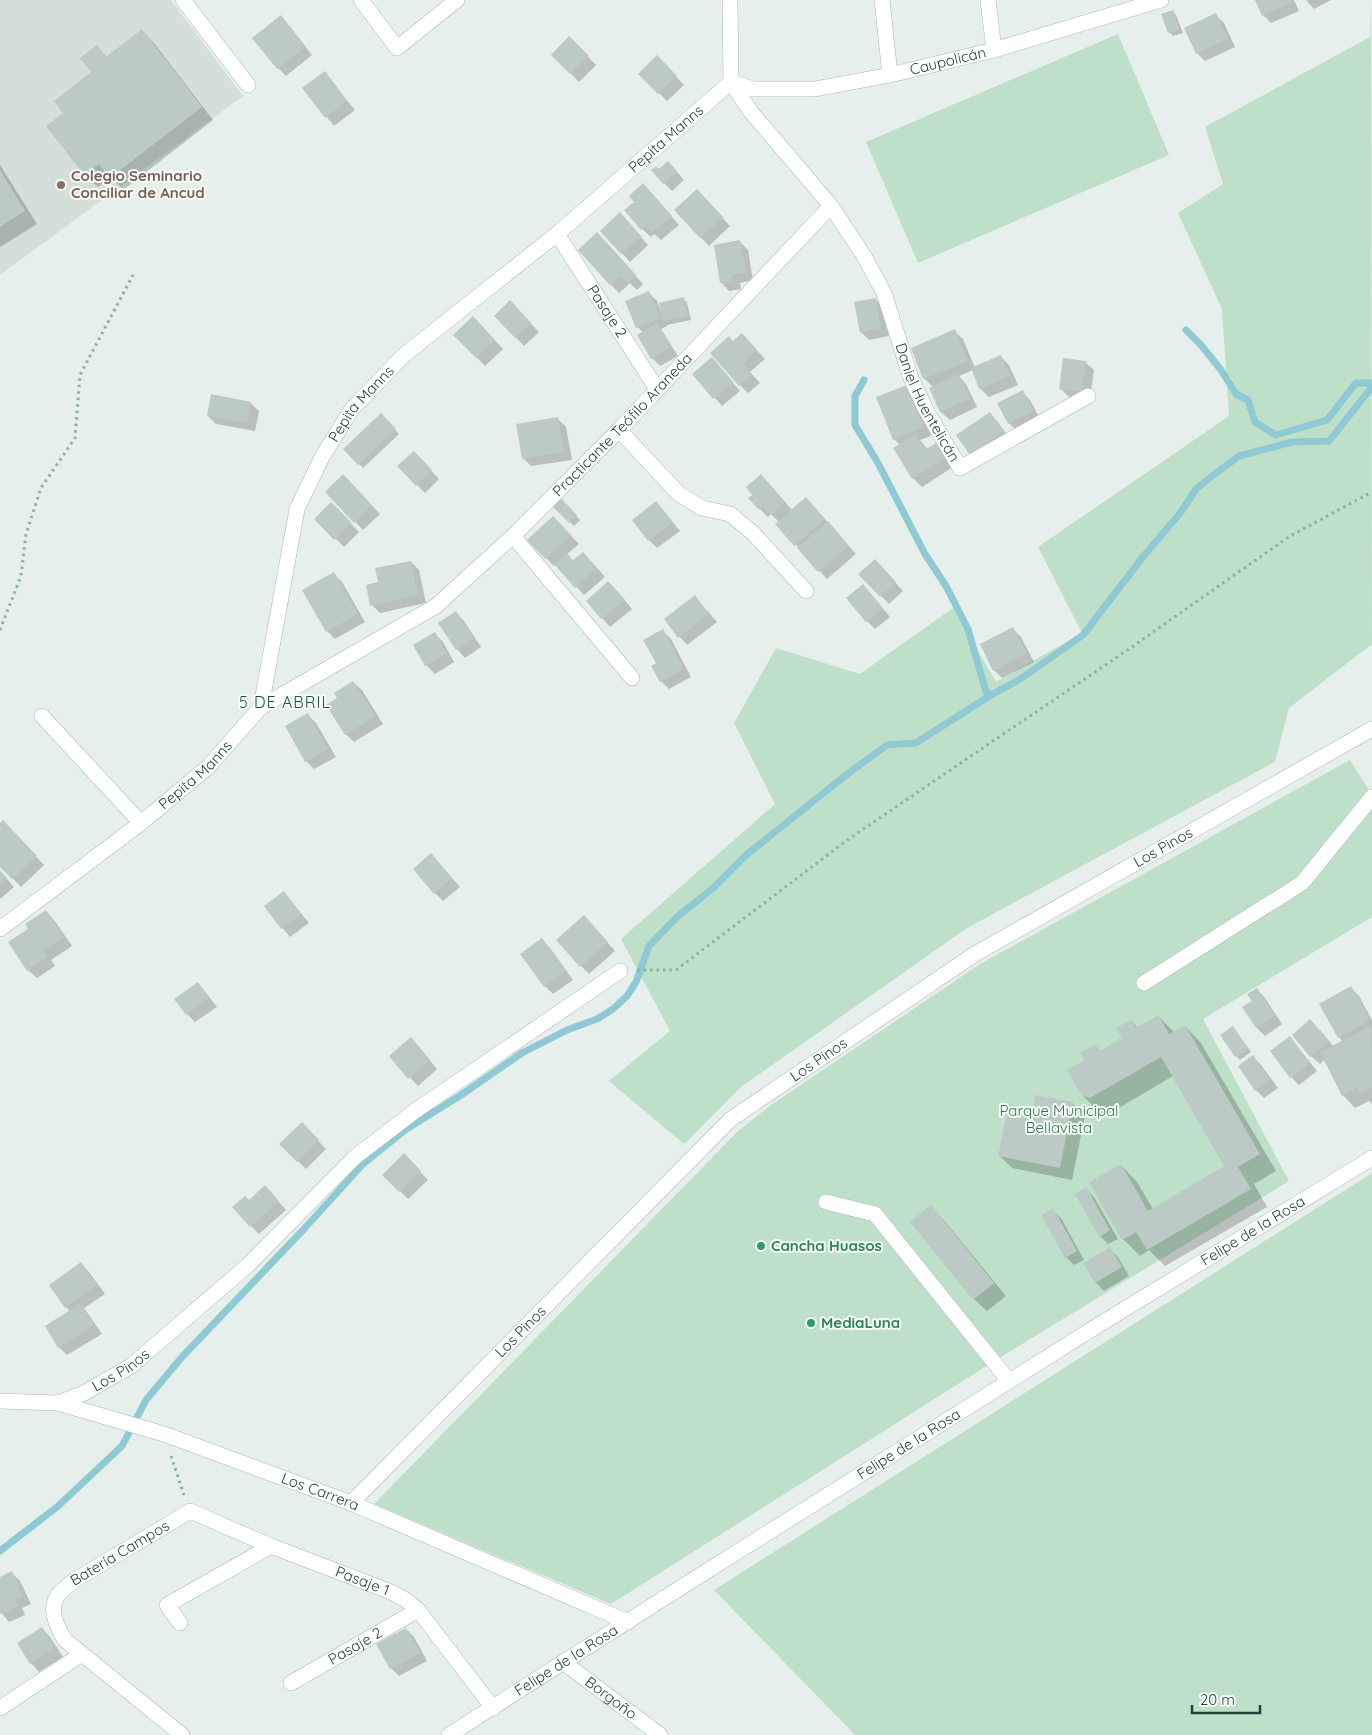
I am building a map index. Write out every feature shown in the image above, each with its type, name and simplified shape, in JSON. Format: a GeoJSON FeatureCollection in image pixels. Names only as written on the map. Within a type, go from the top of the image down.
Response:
{"type":"FeatureCollection","features":[{"type":"Feature","properties":{"kind":"street"},"geometry":{"type":"LineString","coordinates":[[183,0],[248,85]]}},
{"type":"Feature","properties":{"kind":"street"},"geometry":{"type":"LineString","coordinates":[[360,0],[397,48],[457,0]]}},
{"type":"Feature","properties":{"kind":"street"},"geometry":{"type":"LineString","coordinates":[[730,0],[731,82],[751,112],[831,206]]}},
{"type":"Feature","properties":{"kind":"street"},"geometry":{"type":"LineString","coordinates":[[882,0],[890,75]]}},
{"type":"Feature","properties":{"kind":"street"},"geometry":{"type":"LineString","coordinates":[[988,0],[994,50]]}},
{"type":"Feature","properties":{"kind":"street","name":"Caupolicán"},"geometry":{"type":"LineString","coordinates":[[731,82],[753,90],[816,90],[890,75],[994,50],[1161,0]]}},
{"type":"Feature","properties":{"kind":"street","name":"Pepita Manns"},"geometry":{"type":"LineString","coordinates":[[0,929],[141,823],[208,767],[261,707],[297,509],[322,458],[352,409],[404,355],[557,234],[731,82]]}},
{"type":"Feature","properties":{"kind":"street","name":"Practicante Teófilo Araneda"},"geometry":{"type":"LineString","coordinates":[[261,707],[436,606],[513,536],[619,430],[831,206]]}},
{"type":"Feature","properties":{"kind":"street","name":"Daniel Huentelicán"},"geometry":{"type":"LineString","coordinates":[[831,206],[864,256],[884,293],[911,378],[926,410],[960,468],[1088,396]]}},
{"type":"Feature","properties":{"kind":"street","name":"Pasaje 2"},"geometry":{"type":"LineString","coordinates":[[557,234],[657,389]]}},
{"type":"Feature","properties":{"kind":"street"},"geometry":{"type":"LineString","coordinates":[[619,430],[678,494],[702,508],[730,514],[753,533],[806,592]]}},
{"type":"Feature","properties":{"kind":"street"},"geometry":{"type":"LineString","coordinates":[[513,536],[632,678]]}},
{"type":"Feature","properties":{"kind":"street"},"geometry":{"type":"LineString","coordinates":[[42,716],[141,823]]}},
{"type":"Feature","properties":{"kind":"street","name":"Los Pinos"},"geometry":{"type":"LineString","coordinates":[[351,1503],[731,1119],[975,954],[1372,729]]}},
{"type":"Feature","properties":{"kind":"street"},"geometry":{"type":"LineString","coordinates":[[1144,982],[1302,884],[1372,797]]}},
{"type":"Feature","properties":{"kind":"street","name":"Los Pinos"},"geometry":{"type":"LineString","coordinates":[[58,1403],[84,1393],[131,1366],[248,1265],[354,1157],[414,1111],[620,972]]}},
{"type":"Feature","properties":{"kind":"street","name":"Felipe de la Rosa"},"geometry":{"type":"LineString","coordinates":[[449,1735],[1009,1381],[1372,1158]]}},
{"type":"Feature","properties":{"kind":"street"},"geometry":{"type":"LineString","coordinates":[[826,1202],[875,1214],[1009,1381]]}},
{"type":"Feature","properties":{"kind":"street","name":"Los Carrera"},"geometry":{"type":"LineString","coordinates":[[0,1401],[58,1403],[158,1432],[351,1503],[628,1622]]}},
{"type":"Feature","properties":{"kind":"street","name":"Pasaje 1"},"geometry":{"type":"LineString","coordinates":[[190,1511],[271,1546],[391,1592],[406,1600],[418,1610],[493,1708]]}},
{"type":"Feature","properties":{"kind":"street","name":"Batería Campos"},"geometry":{"type":"LineString","coordinates":[[82,1654],[65,1640],[58,1630],[54,1616],[55,1601],[64,1589],[75,1580],[190,1511]]}},
{"type":"Feature","properties":{"kind":"street"},"geometry":{"type":"LineString","coordinates":[[180,1623],[167,1606],[271,1546]]}},
{"type":"Feature","properties":{"kind":"street","name":"Pasaje 2"},"geometry":{"type":"LineString","coordinates":[[292,1683],[418,1610]]}},
{"type":"Feature","properties":{"kind":"street"},"geometry":{"type":"LineString","coordinates":[[0,1708],[82,1654],[177,1734]]}},
{"type":"Feature","properties":{"kind":"street","name":"Borgoño"},"geometry":{"type":"LineString","coordinates":[[563,1662],[660,1735]]}},
{"type":"Feature","properties":{"kind":"path"},"geometry":{"type":"LineString","coordinates":[[0,630],[21,576],[26,534],[40,488],[75,438],[80,375],[133,275]]}},
{"type":"Feature","properties":{"kind":"path"},"geometry":{"type":"LineString","coordinates":[[649,971],[676,970],[850,838],[1129,649],[1290,536],[1372,492]]}},
{"type":"Feature","properties":{"kind":"path"},"geometry":{"type":"LineString","coordinates":[[158,1432],[190,1511]]}},
{"type":"Feature","properties":{"kind":"shaded area","name":"Colegio Seminario Conciliar de Ancud"},"geometry":{"type":"Polygon","coordinates":[[[0,0],[171,0],[243,96],[0,275],[0,0]]]}},
{"type":"Feature","properties":{"kind":"green space"},"geometry":{"type":"Polygon","coordinates":[[[1371,0],[1372,644],[1289,708],[1275,762],[967,928],[741,1087],[684,1144],[609,1081],[670,1031],[621,939],[775,804],[734,723],[776,648],[860,674],[953,608],[996,682],[1082,633],[1038,547],[1229,416],[1222,309],[1178,213],[1223,184],[1205,127],[1370,37],[1371,0]]]}},
{"type":"Feature","properties":{"kind":"green space"},"geometry":{"type":"Polygon","coordinates":[[[1118,34],[1169,155],[918,263],[866,142],[1118,34]]]}},
{"type":"Feature","properties":{"kind":"green space","name":"Parque Municipal Bellavista"},"geometry":{"type":"Polygon","coordinates":[[[1350,760],[1372,795],[1372,917],[1203,1019],[1289,1181],[996,1360],[611,1604],[374,1504],[737,1132],[771,1105],[980,964],[1350,760]]]}},
{"type":"Feature","properties":{"kind":"green space"},"geometry":{"type":"Polygon","coordinates":[[[1372,1173],[1372,1735],[855,1735],[714,1590],[1372,1173]]]}},
{"type":"Feature","properties":{"kind":"building"},"geometry":{"type":"Polygon","coordinates":[[[1255,0],[1291,0],[1292,2],[1262,16],[1255,0]]]}},
{"type":"Feature","properties":{"kind":"building"},"geometry":{"type":"Polygon","coordinates":[[[1173,10],[1180,29],[1168,33],[1161,14],[1173,10]]]}},
{"type":"Feature","properties":{"kind":"building"},"geometry":{"type":"Polygon","coordinates":[[[1216,13],[1228,39],[1196,54],[1184,28],[1216,13]]]}},
{"type":"Feature","properties":{"kind":"building"},"geometry":{"type":"Polygon","coordinates":[[[281,15],[305,47],[277,69],[252,38],[281,15]]]}},
{"type":"Feature","properties":{"kind":"building"},"geometry":{"type":"Polygon","coordinates":[[[142,29],[202,107],[110,178],[99,164],[84,175],[46,126],[63,113],[54,101],[91,72],[80,58],[97,45],[106,57],[142,29]]]}},
{"type":"Feature","properties":{"kind":"building"},"geometry":{"type":"Polygon","coordinates":[[[569,36],[589,56],[570,74],[551,55],[569,36]]]}},
{"type":"Feature","properties":{"kind":"building"},"geometry":{"type":"Polygon","coordinates":[[[657,55],[677,76],[658,94],[638,74],[657,55]]]}},
{"type":"Feature","properties":{"kind":"building"},"geometry":{"type":"Polygon","coordinates":[[[325,71],[347,101],[325,118],[302,88],[325,71]]]}},
{"type":"Feature","properties":{"kind":"building"},"geometry":{"type":"Polygon","coordinates":[[[668,161],[677,171],[663,184],[651,170],[656,166],[659,169],[668,161]]]}},
{"type":"Feature","properties":{"kind":"building"},"geometry":{"type":"Polygon","coordinates":[[[0,170],[25,211],[0,227],[0,170]]]}},
{"type":"Feature","properties":{"kind":"building"},"geometry":{"type":"Polygon","coordinates":[[[643,183],[672,216],[652,233],[646,226],[641,230],[624,210],[634,202],[629,196],[643,183]]]}},
{"type":"Feature","properties":{"kind":"building"},"geometry":{"type":"Polygon","coordinates":[[[697,189],[723,217],[700,238],[674,210],[697,189]]]}},
{"type":"Feature","properties":{"kind":"building"},"geometry":{"type":"Polygon","coordinates":[[[620,212],[641,236],[621,254],[600,231],[620,212]]]}},
{"type":"Feature","properties":{"kind":"building"},"geometry":{"type":"Polygon","coordinates":[[[597,232],[636,275],[628,283],[621,276],[610,285],[578,250],[597,232]]]}},
{"type":"Feature","properties":{"kind":"building"},"geometry":{"type":"Polygon","coordinates":[[[740,240],[746,272],[732,275],[733,281],[720,283],[714,245],[740,240]]]}},
{"type":"Feature","properties":{"kind":"building"},"geometry":{"type":"Polygon","coordinates":[[[649,291],[660,318],[636,328],[625,301],[649,291]]]}},
{"type":"Feature","properties":{"kind":"building"},"geometry":{"type":"Polygon","coordinates":[[[684,297],[688,316],[663,321],[659,303],[684,297]]]}},
{"type":"Feature","properties":{"kind":"building"},"geometry":{"type":"Polygon","coordinates":[[[876,298],[881,328],[860,333],[854,302],[876,298]]]}},
{"type":"Feature","properties":{"kind":"building"},"geometry":{"type":"Polygon","coordinates":[[[510,300],[531,323],[515,338],[494,316],[510,300]]]}},
{"type":"Feature","properties":{"kind":"building"},"geometry":{"type":"Polygon","coordinates":[[[473,316],[495,340],[476,358],[453,335],[473,316]]]}},
{"type":"Feature","properties":{"kind":"building"},"geometry":{"type":"Polygon","coordinates":[[[657,323],[671,347],[651,359],[637,335],[657,323]]]}},
{"type":"Feature","properties":{"kind":"building"},"geometry":{"type":"Polygon","coordinates":[[[955,329],[968,361],[923,379],[911,348],[955,329]]]}},
{"type":"Feature","properties":{"kind":"building"},"geometry":{"type":"Polygon","coordinates":[[[742,333],[757,350],[743,363],[752,374],[739,386],[710,353],[729,336],[733,341],[742,333]]]}},
{"type":"Feature","properties":{"kind":"building"},"geometry":{"type":"Polygon","coordinates":[[[1001,355],[1010,376],[979,389],[971,368],[1001,355]]]}},
{"type":"Feature","properties":{"kind":"building"},"geometry":{"type":"Polygon","coordinates":[[[712,357],[733,382],[713,399],[692,374],[712,357]]]}},
{"type":"Feature","properties":{"kind":"building"},"geometry":{"type":"Polygon","coordinates":[[[1063,358],[1086,361],[1082,392],[1059,389],[1063,358]]]}},
{"type":"Feature","properties":{"kind":"building"},"geometry":{"type":"Polygon","coordinates":[[[958,374],[970,399],[940,412],[929,388],[958,374]]]}},
{"type":"Feature","properties":{"kind":"building"},"geometry":{"type":"Polygon","coordinates":[[[907,385],[924,427],[893,440],[876,397],[907,385]]]}},
{"type":"Feature","properties":{"kind":"building"},"geometry":{"type":"Polygon","coordinates":[[[1023,390],[1033,411],[1008,424],[997,403],[1023,390]]]}},
{"type":"Feature","properties":{"kind":"building"},"geometry":{"type":"Polygon","coordinates":[[[211,394],[251,402],[247,423],[207,416],[211,394]]]}},
{"type":"Feature","properties":{"kind":"building"},"geometry":{"type":"Polygon","coordinates":[[[990,412],[1004,432],[970,455],[956,435],[990,412]]]}},
{"type":"Feature","properties":{"kind":"building"},"geometry":{"type":"Polygon","coordinates":[[[381,413],[396,429],[358,465],[343,449],[381,413]]]}},
{"type":"Feature","properties":{"kind":"building"},"geometry":{"type":"Polygon","coordinates":[[[558,417],[564,452],[522,459],[516,424],[558,417]]]}},
{"type":"Feature","properties":{"kind":"building"},"geometry":{"type":"Polygon","coordinates":[[[916,434],[925,450],[936,443],[946,458],[912,479],[893,448],[916,434]]]}},
{"type":"Feature","properties":{"kind":"building"},"geometry":{"type":"Polygon","coordinates":[[[414,451],[432,470],[416,486],[397,466],[414,451]]]}},
{"type":"Feature","properties":{"kind":"building"},"geometry":{"type":"Polygon","coordinates":[[[343,474],[372,505],[354,523],[325,492],[343,474]]]}},
{"type":"Feature","properties":{"kind":"building"},"geometry":{"type":"Polygon","coordinates":[[[761,474],[785,502],[771,515],[762,506],[759,510],[748,498],[752,495],[746,487],[761,474]]]}},
{"type":"Feature","properties":{"kind":"building"},"geometry":{"type":"Polygon","coordinates":[[[560,497],[577,515],[569,523],[551,505],[560,497]]]}},
{"type":"Feature","properties":{"kind":"building"},"geometry":{"type":"Polygon","coordinates":[[[806,497],[825,519],[794,546],[775,524],[806,497]]]}},
{"type":"Feature","properties":{"kind":"building"},"geometry":{"type":"Polygon","coordinates":[[[656,501],[673,522],[648,541],[632,520],[656,501]]]}},
{"type":"Feature","properties":{"kind":"building"},"geometry":{"type":"Polygon","coordinates":[[[331,502],[352,523],[334,540],[314,519],[331,502]]]}},
{"type":"Feature","properties":{"kind":"building"},"geometry":{"type":"Polygon","coordinates":[[[553,516],[571,535],[545,559],[527,540],[553,516]]]}},
{"type":"Feature","properties":{"kind":"building"},"geometry":{"type":"Polygon","coordinates":[[[828,521],[849,546],[818,572],[797,548],[828,521]]]}},
{"type":"Feature","properties":{"kind":"building"},"geometry":{"type":"Polygon","coordinates":[[[583,552],[597,568],[575,588],[554,564],[567,553],[573,560],[583,552]]]}},
{"type":"Feature","properties":{"kind":"building"},"geometry":{"type":"Polygon","coordinates":[[[875,559],[896,582],[880,597],[858,574],[875,559]]]}},
{"type":"Feature","properties":{"kind":"building"},"geometry":{"type":"Polygon","coordinates":[[[411,561],[418,595],[370,606],[366,585],[378,582],[375,568],[411,561]]]}},
{"type":"Feature","properties":{"kind":"building"},"geometry":{"type":"Polygon","coordinates":[[[334,572],[358,614],[326,632],[302,590],[334,572]]]}},
{"type":"Feature","properties":{"kind":"building"},"geometry":{"type":"Polygon","coordinates":[[[608,581],[625,600],[601,619],[586,601],[608,581]]]}},
{"type":"Feature","properties":{"kind":"building"},"geometry":{"type":"Polygon","coordinates":[[[863,584],[883,608],[866,622],[846,598],[863,584]]]}},
{"type":"Feature","properties":{"kind":"building"},"geometry":{"type":"Polygon","coordinates":[[[695,595],[709,614],[678,638],[664,619],[695,595]]]}},
{"type":"Feature","properties":{"kind":"building"},"geometry":{"type":"Polygon","coordinates":[[[456,611],[474,638],[456,650],[438,623],[456,611]]]}},
{"type":"Feature","properties":{"kind":"building"},"geometry":{"type":"Polygon","coordinates":[[[1013,627],[1026,653],[993,671],[980,644],[1013,627]]]}},
{"type":"Feature","properties":{"kind":"building"},"geometry":{"type":"Polygon","coordinates":[[[663,629],[684,669],[660,682],[651,666],[656,663],[643,640],[663,629]]]}},
{"type":"Feature","properties":{"kind":"building"},"geometry":{"type":"Polygon","coordinates":[[[435,632],[447,653],[425,666],[413,645],[435,632]]]}},
{"type":"Feature","properties":{"kind":"building"},"geometry":{"type":"Polygon","coordinates":[[[353,681],[375,716],[345,735],[326,705],[337,698],[334,693],[353,681]]]}},
{"type":"Feature","properties":{"kind":"building"},"geometry":{"type":"Polygon","coordinates":[[[308,713],[328,749],[305,762],[285,726],[308,713]]]}},
{"type":"Feature","properties":{"kind":"building"},"geometry":{"type":"Polygon","coordinates":[[[3,820],[37,856],[12,879],[0,867],[0,823],[3,820]]]}},
{"type":"Feature","properties":{"kind":"building"},"geometry":{"type":"Polygon","coordinates":[[[431,853],[452,878],[434,894],[413,869],[431,853]]]}},
{"type":"Feature","properties":{"kind":"building"},"geometry":{"type":"Polygon","coordinates":[[[0,870],[7,878],[0,884],[0,870]]]}},
{"type":"Feature","properties":{"kind":"building"},"geometry":{"type":"Polygon","coordinates":[[[284,891],[301,914],[281,929],[264,906],[284,891]]]}},
{"type":"Feature","properties":{"kind":"building"},"geometry":{"type":"Polygon","coordinates":[[[46,910],[64,937],[44,951],[47,957],[27,971],[8,942],[28,929],[25,924],[46,910]]]}},
{"type":"Feature","properties":{"kind":"building"},"geometry":{"type":"Polygon","coordinates":[[[584,915],[608,942],[580,967],[556,940],[584,915]]]}},
{"type":"Feature","properties":{"kind":"building"},"geometry":{"type":"Polygon","coordinates":[[[542,938],[566,971],[544,987],[520,954],[542,938]]]}},
{"type":"Feature","properties":{"kind":"building"},"geometry":{"type":"Polygon","coordinates":[[[198,982],[209,998],[186,1015],[174,999],[198,982]]]}},
{"type":"Feature","properties":{"kind":"building"},"geometry":{"type":"Polygon","coordinates":[[[1351,986],[1370,1020],[1338,1038],[1319,1004],[1351,986]]]}},
{"type":"Feature","properties":{"kind":"building"},"geometry":{"type":"Polygon","coordinates":[[[1257,988],[1275,1016],[1256,1028],[1242,1007],[1252,1001],[1247,994],[1257,988]]]}},
{"type":"Feature","properties":{"kind":"building"},"geometry":{"type":"Polygon","coordinates":[[[1158,1015],[1169,1034],[1185,1025],[1260,1154],[1238,1167],[1251,1189],[1147,1250],[1136,1232],[1122,1240],[1089,1182],[1121,1164],[1148,1211],[1224,1166],[1161,1057],[1090,1098],[1082,1096],[1067,1070],[1085,1060],[1080,1053],[1095,1044],[1100,1051],[1122,1038],[1116,1028],[1131,1020],[1136,1028],[1158,1015]]]}},
{"type":"Feature","properties":{"kind":"building"},"geometry":{"type":"Polygon","coordinates":[[[1310,1019],[1329,1041],[1310,1057],[1292,1035],[1310,1019]]]}},
{"type":"Feature","properties":{"kind":"building"},"geometry":{"type":"Polygon","coordinates":[[[1233,1026],[1248,1048],[1235,1057],[1220,1035],[1233,1026]]]}},
{"type":"Feature","properties":{"kind":"building"},"geometry":{"type":"Polygon","coordinates":[[[1371,1026],[1372,1088],[1360,1094],[1357,1088],[1342,1096],[1320,1052],[1371,1026]]]}},
{"type":"Feature","properties":{"kind":"building"},"geometry":{"type":"Polygon","coordinates":[[[1290,1036],[1310,1063],[1290,1078],[1270,1051],[1290,1036]]]}},
{"type":"Feature","properties":{"kind":"building"},"geometry":{"type":"Polygon","coordinates":[[[411,1037],[430,1060],[408,1079],[389,1056],[411,1037]]]}},
{"type":"Feature","properties":{"kind":"building"},"geometry":{"type":"Polygon","coordinates":[[[1253,1055],[1270,1080],[1255,1091],[1238,1066],[1253,1055]]]}},
{"type":"Feature","properties":{"kind":"building"},"geometry":{"type":"Polygon","coordinates":[[[1035,1095],[1073,1102],[1060,1168],[998,1156],[1009,1104],[1033,1109],[1035,1095]]]}},
{"type":"Feature","properties":{"kind":"building"},"geometry":{"type":"Polygon","coordinates":[[[302,1122],[319,1140],[297,1162],[279,1144],[302,1122]]]}},
{"type":"Feature","properties":{"kind":"building"},"geometry":{"type":"Polygon","coordinates":[[[404,1153],[421,1171],[399,1192],[382,1175],[404,1153]]]}},
{"type":"Feature","properties":{"kind":"building"},"geometry":{"type":"Polygon","coordinates":[[[265,1185],[279,1201],[250,1227],[232,1207],[245,1196],[249,1200],[265,1185]]]}},
{"type":"Feature","properties":{"kind":"building"},"geometry":{"type":"Polygon","coordinates":[[[1086,1187],[1110,1230],[1099,1237],[1075,1194],[1086,1187]]]}},
{"type":"Feature","properties":{"kind":"building"},"geometry":{"type":"Polygon","coordinates":[[[931,1205],[994,1283],[973,1300],[910,1222],[931,1205]]]}},
{"type":"Feature","properties":{"kind":"building"},"geometry":{"type":"Polygon","coordinates":[[[1053,1208],[1077,1251],[1065,1258],[1041,1215],[1053,1208]]]}},
{"type":"Feature","properties":{"kind":"building"},"geometry":{"type":"Polygon","coordinates":[[[1110,1247],[1122,1267],[1095,1283],[1083,1263],[1110,1247]]]}},
{"type":"Feature","properties":{"kind":"building"},"geometry":{"type":"Polygon","coordinates":[[[81,1262],[97,1285],[65,1308],[49,1285],[81,1262]]]}},
{"type":"Feature","properties":{"kind":"building"},"geometry":{"type":"Polygon","coordinates":[[[81,1303],[94,1325],[58,1348],[45,1326],[81,1303]]]}},
{"type":"Feature","properties":{"kind":"building"},"geometry":{"type":"Polygon","coordinates":[[[12,1571],[23,1596],[15,1599],[18,1606],[0,1614],[0,1577],[12,1571]]]}},
{"type":"Feature","properties":{"kind":"building"},"geometry":{"type":"Polygon","coordinates":[[[42,1627],[55,1648],[30,1664],[17,1643],[42,1627]]]}},
{"type":"Feature","properties":{"kind":"building"},"geometry":{"type":"Polygon","coordinates":[[[406,1628],[420,1653],[390,1669],[376,1644],[406,1628]]]}},
{"type":"Feature","properties":{"kind":"waterway"},"geometry":{"type":"LineString","coordinates":[[1186,330],[1221,370],[1236,394],[1248,400],[1255,422],[1276,435],[1327,420],[1356,383],[1372,383]]}},
{"type":"Feature","properties":{"kind":"waterway"},"geometry":{"type":"LineString","coordinates":[[864,380],[855,396],[855,425],[878,463],[925,554],[946,586],[968,629],[986,692],[991,695]]}},
{"type":"Feature","properties":{"kind":"waterway"},"geometry":{"type":"LineString","coordinates":[[0,1551],[57,1507],[122,1446],[146,1400],[182,1357],[363,1164],[405,1130],[461,1095],[522,1053],[567,1030],[597,1019],[613,1009],[627,996],[636,982],[649,946],[677,917],[712,889],[745,856],[846,775],[887,745],[916,743],[991,695],[1022,678],[1083,635],[1142,558],[1181,512],[1196,489],[1239,456],[1292,442],[1329,441],[1372,387]]}},
{"type":"Feature","properties":{"kind":"place","name":"Colegio Seminario Conciliar de Ancud"},"geometry":{"type":"Point","coordinates":[61,185]}},
{"type":"Feature","properties":{"kind":"place","name":"Cancha Huasos"},"geometry":{"type":"Point","coordinates":[761,1246]}},
{"type":"Feature","properties":{"kind":"place","name":"MediaLuna"},"geometry":{"type":"Point","coordinates":[811,1323]}},
{"type":"Feature","properties":{"kind":"district","name":"5 DE ABRIL"},"geometry":{"type":"Point","coordinates":[285,702]}}]}
